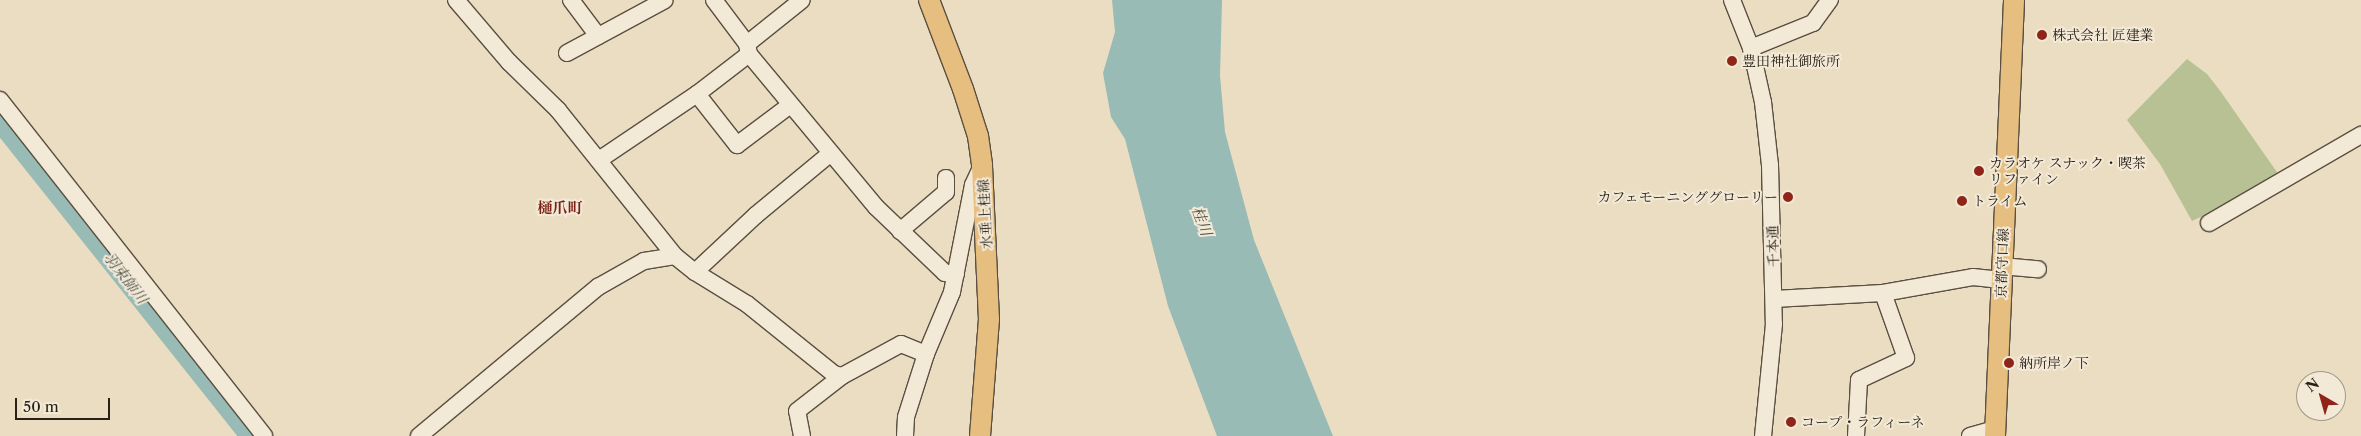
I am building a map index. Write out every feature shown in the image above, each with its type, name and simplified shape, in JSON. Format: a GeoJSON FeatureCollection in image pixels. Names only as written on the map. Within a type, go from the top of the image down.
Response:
{"type":"FeatureCollection","features":[{"type":"Feature","properties":{"kind":"main road","name":"水垂上桂線"},"geometry":{"type":"LineString","coordinates":[[929,0],[963,89],[978,136],[982,166],[989,319],[980,436]]}},
{"type":"Feature","properties":{"kind":"main road","name":"京都守口線"},"geometry":{"type":"LineString","coordinates":[[1995,432],[2014,0]]}},
{"type":"Feature","properties":{"kind":"street"},"geometry":{"type":"LineString","coordinates":[[456,0],[509,62],[558,110],[674,256],[695,272],[747,304],[834,374],[842,376]]}},
{"type":"Feature","properties":{"kind":"street"},"geometry":{"type":"LineString","coordinates":[[571,0],[598,36]]}},
{"type":"Feature","properties":{"kind":"street"},"geometry":{"type":"LineString","coordinates":[[567,53],[665,0]]}},
{"type":"Feature","properties":{"kind":"street"},"geometry":{"type":"LineString","coordinates":[[714,0],[790,105],[876,207],[945,273],[956,274]]}},
{"type":"Feature","properties":{"kind":"street"},"geometry":{"type":"LineString","coordinates":[[599,160],[697,94],[802,0]]}},
{"type":"Feature","properties":{"kind":"street","name":"千本通"},"geometry":{"type":"LineString","coordinates":[[1732,0],[1751,48],[1762,102],[1770,165],[1774,299],[1764,436]]}},
{"type":"Feature","properties":{"kind":"street"},"geometry":{"type":"LineString","coordinates":[[1751,48],[1813,23],[1830,0]]}},
{"type":"Feature","properties":{"kind":"street"},"geometry":{"type":"LineString","coordinates":[[697,94],[737,145],[790,105]]}},
{"type":"Feature","properties":{"kind":"street"},"geometry":{"type":"LineString","coordinates":[[0,100],[264,436]]}},
{"type":"Feature","properties":{"kind":"street"},"geometry":{"type":"LineString","coordinates":[[2209,223],[2361,135]]}},
{"type":"Feature","properties":{"kind":"street"},"geometry":{"type":"LineString","coordinates":[[695,272],[756,215],[831,152]]}},
{"type":"Feature","properties":{"kind":"street"},"geometry":{"type":"LineString","coordinates":[[905,436],[906,417],[926,354],[952,292],[973,185],[982,166]]}},
{"type":"Feature","properties":{"kind":"street"},"geometry":{"type":"LineString","coordinates":[[900,231],[946,192],[946,178]]}},
{"type":"Feature","properties":{"kind":"street"},"geometry":{"type":"LineString","coordinates":[[419,436],[598,286],[644,261],[674,256]]}},
{"type":"Feature","properties":{"kind":"street"},"geometry":{"type":"LineString","coordinates":[[1774,299],[1884,292],[1973,277],[2038,269]]}},
{"type":"Feature","properties":{"kind":"street"},"geometry":{"type":"LineString","coordinates":[[1856,436],[1859,380],[1906,358],[1884,292]]}},
{"type":"Feature","properties":{"kind":"street"},"geometry":{"type":"LineString","coordinates":[[802,436],[797,411],[842,376],[901,344],[926,354]]}},
{"type":"Feature","properties":{"kind":"street"},"geometry":{"type":"LineString","coordinates":[[1970,436],[1995,432]]}},
{"type":"Feature","properties":{"kind":"green space"},"geometry":{"type":"Polygon","coordinates":[[[2187,59],[2207,74],[2281,178],[2192,221],[2160,164],[2127,120],[2187,59]]]}},
{"type":"Feature","properties":{"kind":"water","name":"桂川"},"geometry":{"type":"Polygon","coordinates":[[[1112,0],[1222,0],[1220,76],[1225,132],[1254,240],[1333,436],[1217,436],[1168,306],[1125,139],[1111,117],[1103,73],[1115,32],[1112,0]]]}},
{"type":"Feature","properties":{"kind":"waterway","name":"羽束師川"},"geometry":{"type":"LineString","coordinates":[[0,120],[251,436]]}},
{"type":"Feature","properties":{"kind":"place","name":"株式会社 匠建業"},"geometry":{"type":"Point","coordinates":[2042,35]}},
{"type":"Feature","properties":{"kind":"place","name":"豊田神社御旅所"},"geometry":{"type":"Point","coordinates":[1732,61]}},
{"type":"Feature","properties":{"kind":"place","name":"カラオケ スナック・喫茶 リファイン"},"geometry":{"type":"Point","coordinates":[1979,171]}},
{"type":"Feature","properties":{"kind":"place","name":"カフェモーニンググローリー"},"geometry":{"type":"Point","coordinates":[1788,197]}},
{"type":"Feature","properties":{"kind":"place","name":"トライム"},"geometry":{"type":"Point","coordinates":[1962,201]}},
{"type":"Feature","properties":{"kind":"place","name":"納所岸ノ下"},"geometry":{"type":"Point","coordinates":[2009,363]}},
{"type":"Feature","properties":{"kind":"place","name":"コープ・ラフィーネ"},"geometry":{"type":"Point","coordinates":[1791,422]}},
{"type":"Feature","properties":{"kind":"district","name":"樋爪町"},"geometry":{"type":"Point","coordinates":[560,208]}}]}
